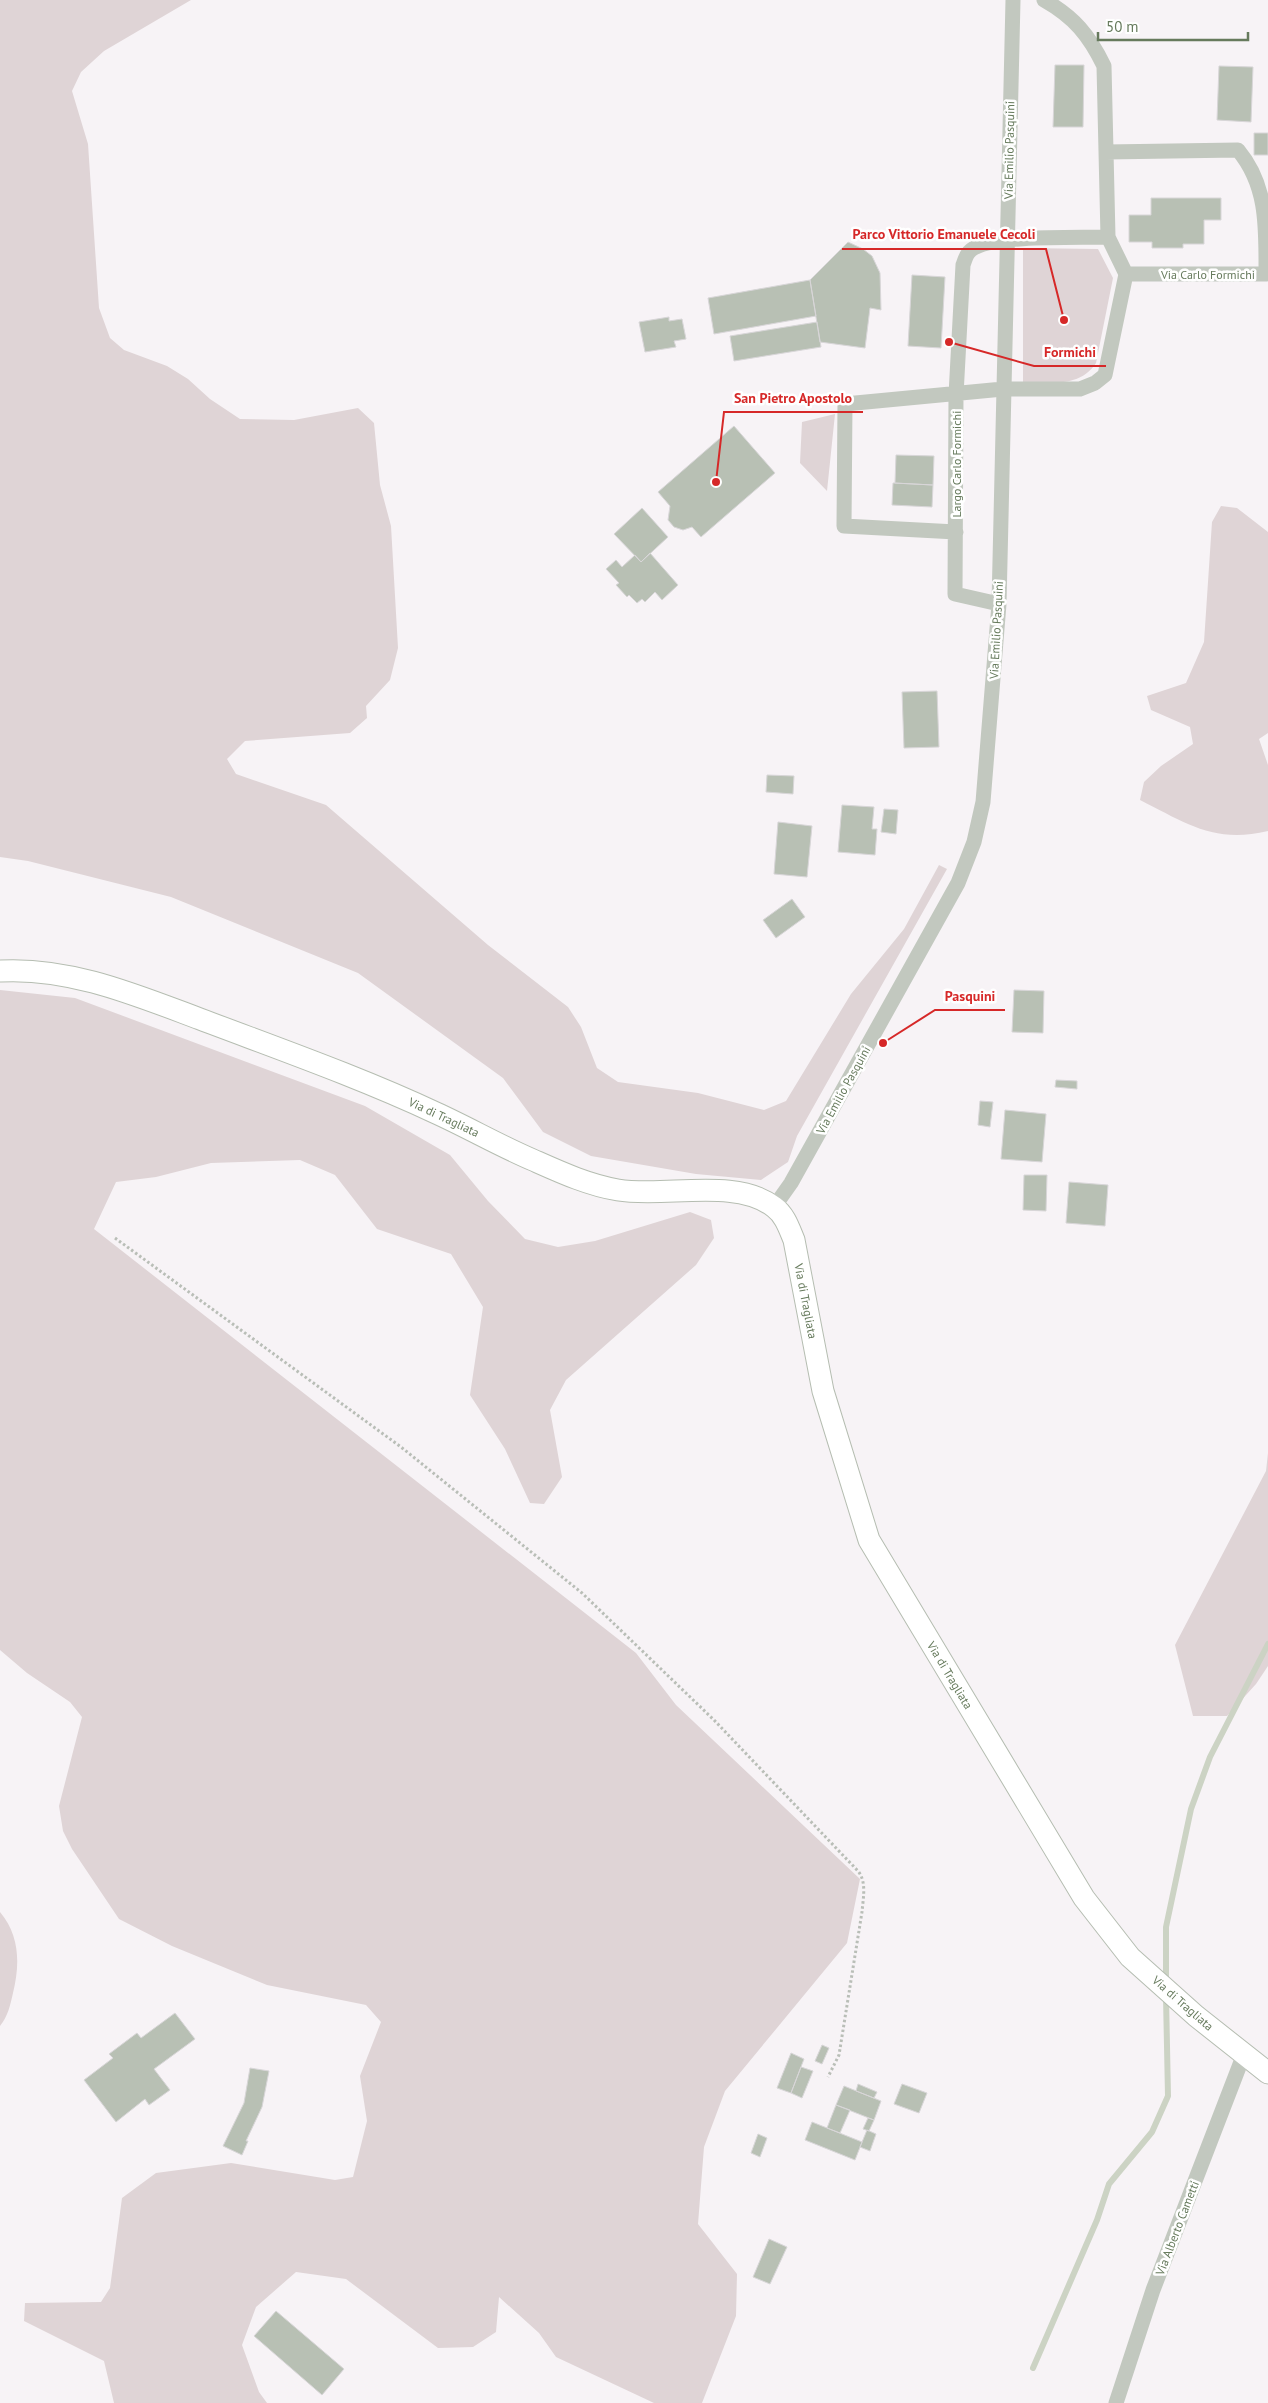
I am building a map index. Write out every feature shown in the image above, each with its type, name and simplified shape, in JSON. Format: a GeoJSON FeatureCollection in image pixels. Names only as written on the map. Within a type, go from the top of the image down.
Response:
{"type":"FeatureCollection","features":[{"type":"Feature","properties":{"kind":"street","name":"Via Emilio Pasquini"},"geometry":{"type":"LineString","coordinates":[[774,1207],[791,1183],[958,883],[974,842],[983,802],[999,604],[1013,0]]}},
{"type":"Feature","properties":{"kind":"street"},"geometry":{"type":"LineString","coordinates":[[1003,390],[1080,389],[1095,383],[1105,375],[1126,274],[1108,237],[1104,66],[1093,43],[1067,13],[1044,0]]}},
{"type":"Feature","properties":{"kind":"street","name":"Via Carlo Formichi"},"geometry":{"type":"LineString","coordinates":[[1106,152],[1238,150],[1247,160],[1261,185],[1266,212],[1266,274],[1126,274]]}},
{"type":"Feature","properties":{"kind":"street"},"geometry":{"type":"LineString","coordinates":[[1007,240],[1108,237]]}},
{"type":"Feature","properties":{"kind":"street","name":"Largo Carlo Formichi"},"geometry":{"type":"LineString","coordinates":[[999,604],[955,594],[956,395],[963,265],[967,253],[977,246],[1007,240]]}},
{"type":"Feature","properties":{"kind":"street","name":"Largo Carlo Formichi"},"geometry":{"type":"LineString","coordinates":[[956,532],[844,526],[845,404],[1003,390]]}},
{"type":"Feature","properties":{"kind":"street","name":"Via di Tragliata"},"geometry":{"type":"LineString","coordinates":[[0,971],[62,974],[119,989],[336,1070],[436,1112],[577,1179],[619,1190],[728,1191],[754,1197],[774,1207],[785,1219],[794,1240],[823,1391],[869,1540],[1084,1898],[1130,1957],[1196,2016],[1268,2073]]}},
{"type":"Feature","properties":{"kind":"street","name":"Via Alberto Cametti"},"geometry":{"type":"LineString","coordinates":[[1116,2403],[1154,2290],[1244,2054]]}},
{"type":"Feature","properties":{"kind":"path"},"geometry":{"type":"LineString","coordinates":[[115,1238],[401,1447],[582,1593],[714,1720],[862,1876],[862,1912],[839,2055],[828,2077]]}},
{"type":"Feature","properties":{"kind":"shaded area"},"geometry":{"type":"Polygon","coordinates":[[[0,0],[191,0],[104,51],[81,72],[72,91],[88,144],[99,308],[110,338],[124,350],[167,366],[188,379],[210,399],[240,419],[294,420],[358,408],[374,423],[380,485],[391,526],[398,648],[390,680],[366,706],[367,718],[350,733],[245,741],[227,759],[236,774],[326,805],[488,945],[568,1007],[581,1027],[597,1068],[618,1082],[698,1093],[764,1110],[786,1101],[851,994],[904,929],[939,865],[947,869],[797,1136],[788,1162],[761,1180],[696,1174],[591,1156],[543,1132],[503,1078],[358,973],[171,897],[28,861],[0,857],[0,0]]]}},
{"type":"Feature","properties":{"kind":"shaded area"},"geometry":{"type":"Polygon","coordinates":[[[1023,248],[1098,249],[1113,278],[1096,363],[1082,377],[1064,382],[1023,383],[1023,248]]]}},
{"type":"Feature","properties":{"kind":"shaded area"},"geometry":{"type":"Polygon","coordinates":[[[835,414],[827,491],[800,463],[802,422],[835,414]]]}},
{"type":"Feature","properties":{"kind":"shaded area"},"geometry":{"type":"Polygon","coordinates":[[[1221,506],[1237,508],[1268,532],[1268,733],[1259,739],[1268,765],[1268,831],[1249,834],[1232,835],[1201,829],[1140,800],[1144,782],[1161,766],[1193,744],[1190,727],[1151,710],[1147,696],[1186,683],[1204,642],[1212,522],[1221,506]]]}},
{"type":"Feature","properties":{"kind":"shaded area"},"geometry":{"type":"Polygon","coordinates":[[[0,990],[75,998],[365,1106],[450,1155],[488,1201],[525,1239],[558,1247],[595,1241],[690,1212],[711,1220],[714,1238],[696,1265],[566,1380],[550,1410],[562,1477],[544,1504],[530,1503],[505,1449],[470,1395],[483,1307],[451,1254],[377,1229],[335,1175],[300,1160],[211,1163],[156,1177],[116,1182],[94,1229],[636,1653],[676,1705],[860,1879],[847,1943],[725,2091],[704,2147],[698,2224],[737,2274],[736,2316],[702,2403],[654,2403],[556,2357],[539,2333],[499,2297],[496,2332],[473,2347],[438,2348],[346,2279],[296,2272],[256,2307],[242,2345],[259,2392],[267,2403],[114,2403],[104,2361],[24,2321],[25,2303],[101,2302],[110,2288],[122,2198],[156,2173],[231,2163],[335,2180],[353,2177],[367,2121],[360,2076],[381,2022],[366,2005],[267,1985],[172,1946],[119,1919],[72,1849],[63,1831],[59,1806],[82,1717],[70,1702],[27,1673],[0,1650],[0,990]]]}},
{"type":"Feature","properties":{"kind":"shaded area"},"geometry":{"type":"Polygon","coordinates":[[[1268,1453],[1268,1666],[1256,1684],[1227,1716],[1193,1716],[1175,1645],[1266,1471],[1268,1453]]]}},
{"type":"Feature","properties":{"kind":"shaded area"},"geometry":{"type":"Polygon","coordinates":[[[0,1912],[7,1921],[15,1941],[17,1971],[7,2015],[0,2026],[0,1912]]]}},
{"type":"Feature","properties":{"kind":"building"},"geometry":{"type":"Polygon","coordinates":[[[1055,65],[1084,65],[1083,127],[1053,127],[1055,65]]]}},
{"type":"Feature","properties":{"kind":"building"},"geometry":{"type":"Polygon","coordinates":[[[1219,66],[1253,67],[1251,122],[1217,120],[1219,66]]]}},
{"type":"Feature","properties":{"kind":"building"},"geometry":{"type":"Polygon","coordinates":[[[1254,133],[1268,133],[1268,155],[1254,155],[1254,133]]]}},
{"type":"Feature","properties":{"kind":"building"},"geometry":{"type":"Polygon","coordinates":[[[1151,198],[1221,198],[1221,220],[1204,220],[1204,244],[1183,244],[1183,248],[1152,248],[1152,242],[1129,242],[1129,215],[1151,215],[1151,198]]]}},
{"type":"Feature","properties":{"kind":"building"},"geometry":{"type":"Polygon","coordinates":[[[848,242],[863,249],[872,256],[880,273],[881,310],[870,308],[865,348],[820,342],[810,280],[848,242]]]}},
{"type":"Feature","properties":{"kind":"building"},"geometry":{"type":"Polygon","coordinates":[[[912,275],[945,277],[941,348],[908,346],[912,275]]]}},
{"type":"Feature","properties":{"kind":"building"},"geometry":{"type":"Polygon","coordinates":[[[810,280],[816,316],[714,334],[708,298],[810,280]]]}},
{"type":"Feature","properties":{"kind":"building"},"geometry":{"type":"Polygon","coordinates":[[[669,317],[669,321],[682,319],[686,339],[674,341],[676,347],[645,352],[639,322],[669,317]]]}},
{"type":"Feature","properties":{"kind":"building"},"geometry":{"type":"Polygon","coordinates":[[[817,322],[821,347],[734,361],[730,336],[817,322]]]}},
{"type":"Feature","properties":{"kind":"building"},"geometry":{"type":"Polygon","coordinates":[[[734,426],[775,473],[701,537],[692,527],[683,530],[674,527],[668,520],[670,506],[658,492],[734,426]]]}},
{"type":"Feature","properties":{"kind":"building"},"geometry":{"type":"Polygon","coordinates":[[[896,455],[934,456],[933,485],[895,483],[896,455]]]}},
{"type":"Feature","properties":{"kind":"building"},"geometry":{"type":"Polygon","coordinates":[[[893,483],[933,485],[932,507],[892,505],[893,483]]]}},
{"type":"Feature","properties":{"kind":"building"},"geometry":{"type":"Polygon","coordinates":[[[642,508],[668,537],[641,562],[614,534],[642,508]]]}},
{"type":"Feature","properties":{"kind":"building"},"geometry":{"type":"Polygon","coordinates":[[[650,553],[678,585],[662,600],[655,592],[645,602],[642,599],[637,603],[629,595],[627,597],[616,585],[619,583],[606,569],[616,560],[622,567],[635,555],[641,562],[650,553]]]}},
{"type":"Feature","properties":{"kind":"building"},"geometry":{"type":"Polygon","coordinates":[[[937,691],[939,747],[904,748],[902,692],[937,691]]]}},
{"type":"Feature","properties":{"kind":"building"},"geometry":{"type":"Polygon","coordinates":[[[767,775],[794,776],[793,794],[766,792],[767,775]]]}},
{"type":"Feature","properties":{"kind":"building"},"geometry":{"type":"Polygon","coordinates":[[[842,805],[874,807],[872,829],[877,829],[875,855],[838,852],[842,805]]]}},
{"type":"Feature","properties":{"kind":"building"},"geometry":{"type":"Polygon","coordinates":[[[884,809],[898,810],[896,834],[881,832],[884,809]]]}},
{"type":"Feature","properties":{"kind":"building"},"geometry":{"type":"Polygon","coordinates":[[[778,822],[812,826],[807,877],[774,874],[778,822]]]}},
{"type":"Feature","properties":{"kind":"building"},"geometry":{"type":"Polygon","coordinates":[[[792,899],[805,917],[776,938],[763,920],[792,899]]]}},
{"type":"Feature","properties":{"kind":"building"},"geometry":{"type":"Polygon","coordinates":[[[1014,990],[1044,991],[1043,1033],[1012,1032],[1014,990]]]}},
{"type":"Feature","properties":{"kind":"building"},"geometry":{"type":"Polygon","coordinates":[[[1056,1080],[1077,1081],[1077,1089],[1055,1087],[1056,1080]]]}},
{"type":"Feature","properties":{"kind":"building"},"geometry":{"type":"Polygon","coordinates":[[[980,1101],[993,1102],[990,1127],[978,1125],[980,1101]]]}},
{"type":"Feature","properties":{"kind":"building"},"geometry":{"type":"Polygon","coordinates":[[[1005,1110],[1046,1114],[1042,1162],[1001,1159],[1005,1110]]]}},
{"type":"Feature","properties":{"kind":"building"},"geometry":{"type":"Polygon","coordinates":[[[1024,1175],[1047,1175],[1046,1211],[1023,1210],[1024,1175]]]}},
{"type":"Feature","properties":{"kind":"building"},"geometry":{"type":"Polygon","coordinates":[[[1069,1182],[1108,1185],[1105,1226],[1066,1223],[1069,1182]]]}},
{"type":"Feature","properties":{"kind":"building"},"geometry":{"type":"Polygon","coordinates":[[[175,2013],[195,2039],[154,2069],[170,2090],[149,2105],[145,2099],[116,2122],[84,2080],[113,2058],[109,2054],[137,2033],[141,2038],[175,2013]]]}},
{"type":"Feature","properties":{"kind":"building"},"geometry":{"type":"Polygon","coordinates":[[[822,2045],[829,2048],[822,2064],[815,2061],[822,2045]]]}},
{"type":"Feature","properties":{"kind":"building"},"geometry":{"type":"Polygon","coordinates":[[[791,2053],[804,2059],[791,2093],[777,2088],[791,2053]]]}},
{"type":"Feature","properties":{"kind":"building"},"geometry":{"type":"Polygon","coordinates":[[[801,2067],[813,2071],[802,2098],[791,2093],[801,2067]]]}},
{"type":"Feature","properties":{"kind":"building"},"geometry":{"type":"Polygon","coordinates":[[[250,2068],[269,2071],[262,2107],[246,2141],[248,2141],[242,2155],[223,2146],[244,2103],[250,2068]]]}},
{"type":"Feature","properties":{"kind":"building"},"geometry":{"type":"Polygon","coordinates":[[[858,2084],[877,2092],[874,2098],[856,2091],[858,2084]]]}},
{"type":"Feature","properties":{"kind":"building"},"geometry":{"type":"Polygon","coordinates":[[[902,2084],[927,2093],[919,2113],[894,2104],[902,2084]]]}},
{"type":"Feature","properties":{"kind":"building"},"geometry":{"type":"Polygon","coordinates":[[[844,2086],[881,2101],[874,2120],[836,2105],[844,2086]]]}},
{"type":"Feature","properties":{"kind":"building"},"geometry":{"type":"Polygon","coordinates":[[[836,2105],[850,2110],[840,2133],[827,2128],[836,2105]]]}},
{"type":"Feature","properties":{"kind":"building"},"geometry":{"type":"Polygon","coordinates":[[[868,2118],[874,2120],[869,2131],[863,2129],[868,2118]]]}},
{"type":"Feature","properties":{"kind":"building"},"geometry":{"type":"Polygon","coordinates":[[[812,2122],[862,2142],[855,2160],[805,2140],[812,2122]]]}},
{"type":"Feature","properties":{"kind":"building"},"geometry":{"type":"Polygon","coordinates":[[[867,2130],[876,2134],[870,2151],[860,2147],[867,2130]]]}},
{"type":"Feature","properties":{"kind":"building"},"geometry":{"type":"Polygon","coordinates":[[[758,2134],[767,2138],[760,2157],[751,2153],[758,2134]]]}},
{"type":"Feature","properties":{"kind":"building"},"geometry":{"type":"Polygon","coordinates":[[[769,2239],[787,2247],[770,2284],[753,2277],[769,2239]]]}},
{"type":"Feature","properties":{"kind":"building"},"geometry":{"type":"Polygon","coordinates":[[[276,2311],[344,2369],[322,2395],[254,2336],[276,2311]]]}},
{"type":"Feature","properties":{"kind":"waterway"},"geometry":{"type":"LineString","coordinates":[[1166,1984],[1166,1927],[1191,1809],[1210,1757],[1268,1644]]}},
{"type":"Feature","properties":{"kind":"waterway"},"geometry":{"type":"LineString","coordinates":[[1033,2368],[1097,2220],[1109,2184],[1152,2132],[1168,2096],[1166,1996]]}},
{"type":"Feature","properties":{"kind":"place","name":"Parco Vittorio Emanuele Cecoli"},"geometry":{"type":"Point","coordinates":[1064,320]}},
{"type":"Feature","properties":{"kind":"place","name":"Formichi"},"geometry":{"type":"Point","coordinates":[949,342]}},
{"type":"Feature","properties":{"kind":"place","name":"San Pietro Apostolo"},"geometry":{"type":"Point","coordinates":[716,482]}},
{"type":"Feature","properties":{"kind":"place","name":"Pasquini"},"geometry":{"type":"Point","coordinates":[883,1043]}}]}
